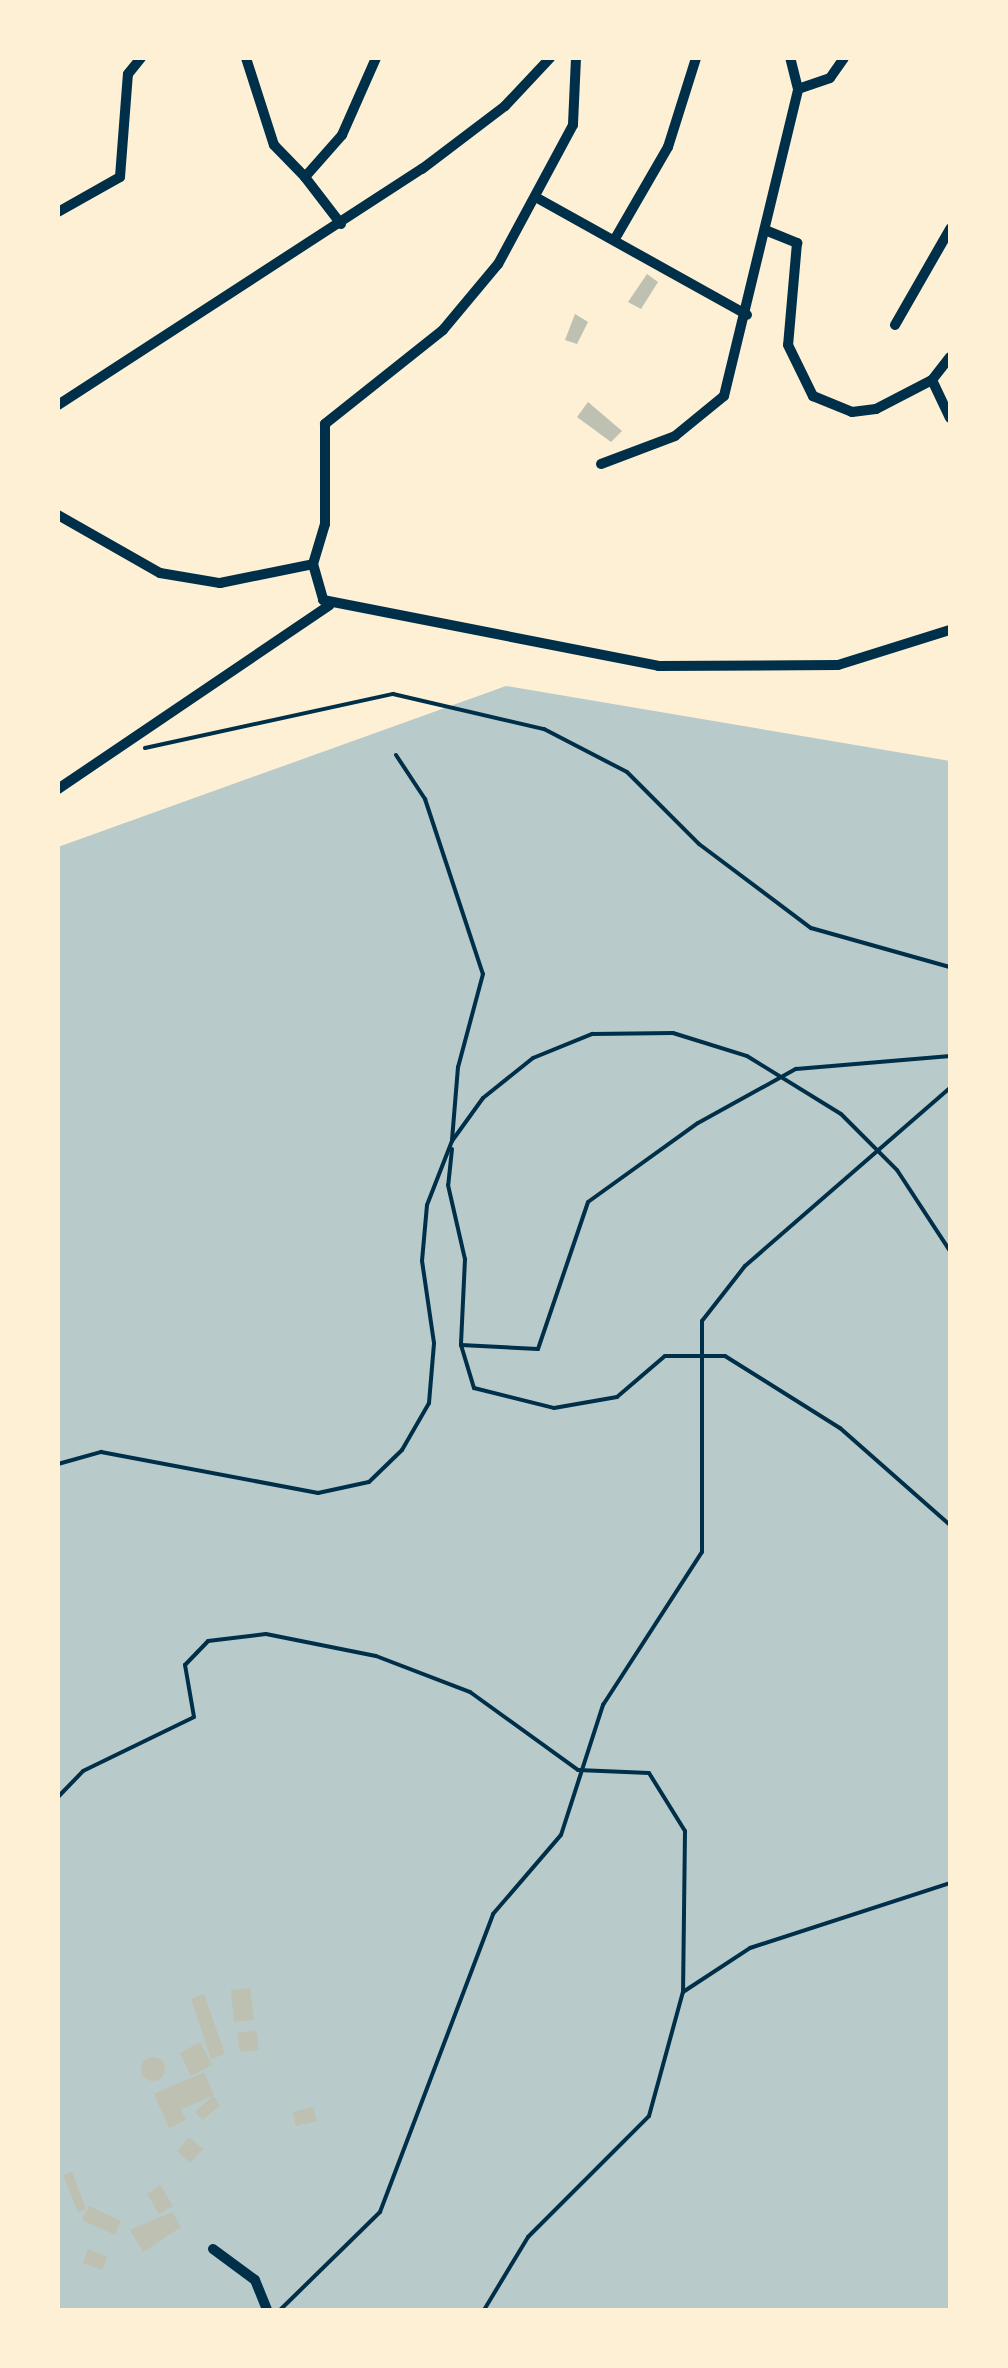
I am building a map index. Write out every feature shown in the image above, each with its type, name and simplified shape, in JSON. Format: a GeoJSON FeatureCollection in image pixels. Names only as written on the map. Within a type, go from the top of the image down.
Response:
{"type":"FeatureCollection","features":[{"type":"Feature","properties":{"kind":"street"},"geometry":{"type":"LineString","coordinates":[[58,212],[120,176],[128,74],[141,58]]}},
{"type":"Feature","properties":{"kind":"street"},"geometry":{"type":"LineString","coordinates":[[246,58],[274,145],[341,224]]}},
{"type":"Feature","properties":{"kind":"street"},"geometry":{"type":"LineString","coordinates":[[304,176],[342,135],[376,58]]}},
{"type":"Feature","properties":{"kind":"street"},"geometry":{"type":"LineString","coordinates":[[576,58],[573,124],[539,199],[443,330],[325,424],[325,524],[313,564],[319,592],[330,605],[658,666],[838,665],[950,630]]}},
{"type":"Feature","properties":{"kind":"street"},"geometry":{"type":"LineString","coordinates":[[616,238],[668,148],[696,58]]}},
{"type":"Feature","properties":{"kind":"street"},"geometry":{"type":"LineString","coordinates":[[601,464],[708,416],[724,396],[747,315],[798,89],[790,58]]}},
{"type":"Feature","properties":{"kind":"street"},"geometry":{"type":"LineString","coordinates":[[798,89],[835,74],[844,58]]}},
{"type":"Feature","properties":{"kind":"street"},"geometry":{"type":"LineString","coordinates":[[58,404],[341,224],[505,106],[547,59]]}},
{"type":"Feature","properties":{"kind":"street"},"geometry":{"type":"LineString","coordinates":[[539,199],[616,238],[747,315]]}},
{"type":"Feature","properties":{"kind":"street"},"geometry":{"type":"LineString","coordinates":[[895,325],[950,229]]}},
{"type":"Feature","properties":{"kind":"street"},"geometry":{"type":"LineString","coordinates":[[766,230],[797,243],[788,345],[813,396],[852,412],[894,403],[932,380],[950,357]]}},
{"type":"Feature","properties":{"kind":"street"},"geometry":{"type":"LineString","coordinates":[[932,380],[950,418]]}},
{"type":"Feature","properties":{"kind":"street"},"geometry":{"type":"LineString","coordinates":[[58,516],[160,573],[220,584],[313,564]]}},
{"type":"Feature","properties":{"kind":"street"},"geometry":{"type":"LineString","coordinates":[[58,789],[330,605]]}},
{"type":"Feature","properties":{"kind":"street"},"geometry":{"type":"LineString","coordinates":[[212,2249],[254,2280],[267,2310]]}},
{"type":"Feature","properties":{"kind":"path"},"geometry":{"type":"LineString","coordinates":[[140,750],[392,694],[544,729],[627,772],[699,844],[811,928],[950,967]]}},
{"type":"Feature","properties":{"kind":"path"},"geometry":{"type":"LineString","coordinates":[[396,755],[426,798],[483,974],[458,1068],[448,1185],[466,1260],[461,1345],[474,1388],[554,1408],[617,1397],[665,1356],[725,1356],[840,1428],[950,1525]]}},
{"type":"Feature","properties":{"kind":"path"},"geometry":{"type":"LineString","coordinates":[[58,1464],[100,1452],[318,1493],[369,1482],[402,1450],[429,1403],[434,1342],[422,1261],[427,1205],[452,1141],[483,1098],[533,1058],[592,1034],[673,1033],[782,1077],[841,1114],[881,1154],[950,1251]]}},
{"type":"Feature","properties":{"kind":"path"},"geometry":{"type":"LineString","coordinates":[[461,1345],[538,1350],[588,1202],[782,1077],[950,1056]]}},
{"type":"Feature","properties":{"kind":"path"},"geometry":{"type":"LineString","coordinates":[[280,2310],[380,2212],[492,1914],[561,1835],[578,1770],[603,1705],[702,1552],[702,1320],[745,1266],[881,1154],[950,1088]]}},
{"type":"Feature","properties":{"kind":"path"},"geometry":{"type":"LineString","coordinates":[[58,1797],[84,1771],[194,1717],[185,1665],[208,1641],[266,1634],[376,1656],[470,1692],[578,1770],[649,1772],[684,1832],[682,1992],[648,2116],[528,2237],[484,2310]]}},
{"type":"Feature","properties":{"kind":"path"},"geometry":{"type":"LineString","coordinates":[[682,1992],[750,1948],[950,1883]]}},
{"type":"Feature","properties":{"kind":"shaded area"},"geometry":{"type":"Polygon","coordinates":[[[506,686],[950,761],[950,2310],[58,2310],[58,847],[506,686]]]}},
{"type":"Feature","properties":{"kind":"building"},"geometry":{"type":"Polygon","coordinates":[[[647,274],[658,282],[641,309],[628,302],[647,274]]]}},
{"type":"Feature","properties":{"kind":"building"},"geometry":{"type":"Polygon","coordinates":[[[575,314],[588,322],[577,344],[565,340],[575,314]]]}},
{"type":"Feature","properties":{"kind":"building"},"geometry":{"type":"Polygon","coordinates":[[[588,402],[622,431],[611,442],[577,417],[588,402]]]}},
{"type":"Feature","properties":{"kind":"building"},"geometry":{"type":"Polygon","coordinates":[[[250,1988],[254,2020],[234,2022],[231,1990],[250,1988]]]}},
{"type":"Feature","properties":{"kind":"building"},"geometry":{"type":"Polygon","coordinates":[[[204,1994],[225,2054],[211,2059],[191,1999],[204,1994]]]}},
{"type":"Feature","properties":{"kind":"building"},"geometry":{"type":"Polygon","coordinates":[[[256,2030],[259,2050],[240,2052],[237,2033],[256,2030]]]}},
{"type":"Feature","properties":{"kind":"building"},"geometry":{"type":"Polygon","coordinates":[[[200,2042],[212,2065],[191,2076],[180,2053],[200,2042]]]}},
{"type":"Feature","properties":{"kind":"building"},"geometry":{"type":"Polygon","coordinates":[[[153,2057],[162,2060],[162,2078],[153,2081],[144,2078],[141,2069],[144,2060],[153,2057]]]}},
{"type":"Feature","properties":{"kind":"building"},"geometry":{"type":"Polygon","coordinates":[[[204,2072],[214,2095],[181,2109],[186,2120],[169,2128],[154,2094],[204,2072]]]}},
{"type":"Feature","properties":{"kind":"building"},"geometry":{"type":"Polygon","coordinates":[[[213,2096],[220,2105],[203,2120],[195,2112],[213,2096]]]}},
{"type":"Feature","properties":{"kind":"building"},"geometry":{"type":"Polygon","coordinates":[[[313,2107],[317,2121],[296,2126],[293,2112],[313,2107]]]}},
{"type":"Feature","properties":{"kind":"building"},"geometry":{"type":"Polygon","coordinates":[[[189,2137],[203,2149],[190,2163],[177,2151],[189,2137]]]}},
{"type":"Feature","properties":{"kind":"building"},"geometry":{"type":"Polygon","coordinates":[[[72,2172],[86,2209],[78,2212],[63,2175],[72,2172]]]}},
{"type":"Feature","properties":{"kind":"building"},"geometry":{"type":"Polygon","coordinates":[[[160,2185],[173,2206],[159,2214],[147,2194],[160,2185]]]}},
{"type":"Feature","properties":{"kind":"building"},"geometry":{"type":"Polygon","coordinates":[[[89,2206],[121,2221],[115,2235],[82,2220],[89,2206]]]}},
{"type":"Feature","properties":{"kind":"building"},"geometry":{"type":"Polygon","coordinates":[[[172,2212],[181,2227],[143,2252],[130,2230],[172,2212]]]}},
{"type":"Feature","properties":{"kind":"building"},"geometry":{"type":"Polygon","coordinates":[[[88,2249],[107,2257],[102,2270],[83,2263],[88,2249]]]}}]}
